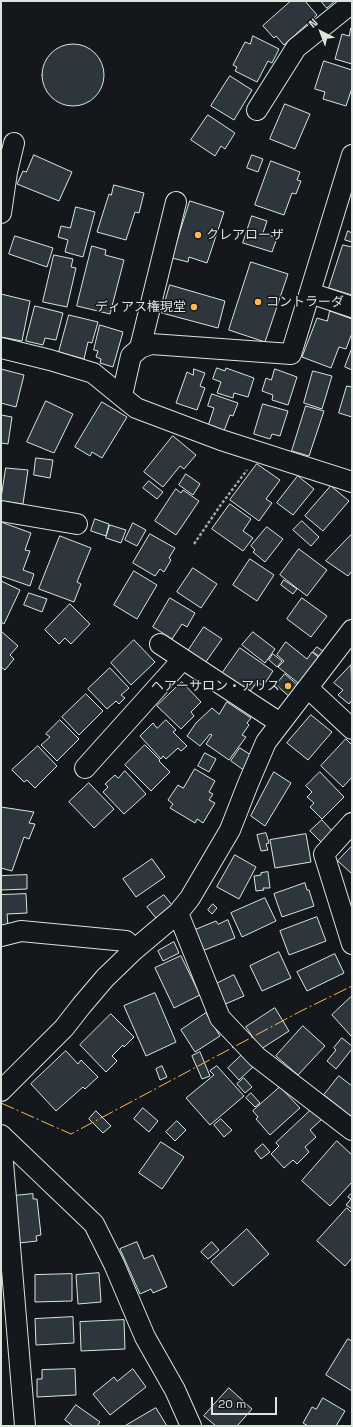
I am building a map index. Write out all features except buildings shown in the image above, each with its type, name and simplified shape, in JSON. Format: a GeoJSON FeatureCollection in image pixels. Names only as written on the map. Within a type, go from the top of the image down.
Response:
{"type":"FeatureCollection","features":[{"type":"Feature","properties":{"kind":"street"},"geometry":{"type":"LineString","coordinates":[[257,110],[296,48],[352,3]]}},
{"type":"Feature","properties":{"kind":"street"},"geometry":{"type":"LineString","coordinates":[[1,213],[7,172],[14,143]]}},
{"type":"Feature","properties":{"kind":"street"},"geometry":{"type":"LineString","coordinates":[[122,396],[131,356],[140,348],[151,344],[291,354],[349,173],[352,155]]}},
{"type":"Feature","properties":{"kind":"street"},"geometry":{"type":"LineString","coordinates":[[140,348],[176,202]]}},
{"type":"Feature","properties":{"kind":"street"},"geometry":{"type":"LineString","coordinates":[[310,293],[352,308]]}},
{"type":"Feature","properties":{"kind":"street"},"geometry":{"type":"LineString","coordinates":[[1,348],[94,373],[136,408],[221,440],[352,482]]}},
{"type":"Feature","properties":{"kind":"street"},"geometry":{"type":"LineString","coordinates":[[1,510],[77,524]]}},
{"type":"Feature","properties":{"kind":"street"},"geometry":{"type":"LineString","coordinates":[[1,1091],[64,1028],[105,978],[134,950],[178,913],[190,898],[230,830],[266,742],[308,688],[349,640]]}},
{"type":"Feature","properties":{"kind":"street"},"geometry":{"type":"LineString","coordinates":[[160,644],[182,660],[280,723]]}},
{"type":"Feature","properties":{"kind":"street"},"geometry":{"type":"LineString","coordinates":[[85,768],[182,660]]}},
{"type":"Feature","properties":{"kind":"street"},"geometry":{"type":"LineString","coordinates":[[308,688],[352,729]]}},
{"type":"Feature","properties":{"kind":"street"},"geometry":{"type":"LineString","coordinates":[[352,823],[324,854],[352,944]]}},
{"type":"Feature","properties":{"kind":"street"},"geometry":{"type":"LineString","coordinates":[[178,913],[220,1018],[257,1057],[352,1130]]}},
{"type":"Feature","properties":{"kind":"street"},"geometry":{"type":"LineString","coordinates":[[1,936],[21,932],[126,941],[134,950]]}},
{"type":"Feature","properties":{"kind":"street"},"geometry":{"type":"LineString","coordinates":[[1,1136],[25,1426]]}},
{"type":"Feature","properties":{"kind":"street"},"geometry":{"type":"LineString","coordinates":[[1,1136],[94,1224],[114,1264],[145,1337],[175,1390],[192,1426]]}},
{"type":"Feature","properties":{"kind":"path"},"geometry":{"type":"LineString","coordinates":[[194,544],[260,452]]}},
{"type":"Feature","properties":{"kind":"power"},"geometry":{"type":"LineString","coordinates":[[1,1103],[71,1134],[301,1011],[352,986]]}},
{"type":"Feature","properties":{"kind":"place","name":"クレアローザ"},"geometry":{"type":"Point","coordinates":[198,235]}},
{"type":"Feature","properties":{"kind":"place","name":"コントラーダ"},"geometry":{"type":"Point","coordinates":[258,302]}},
{"type":"Feature","properties":{"kind":"place","name":"ディアス権現堂"},"geometry":{"type":"Point","coordinates":[194,307]}},
{"type":"Feature","properties":{"kind":"place","name":"ヘアーサロン・アリス"},"geometry":{"type":"Point","coordinates":[288,686]}}]}
